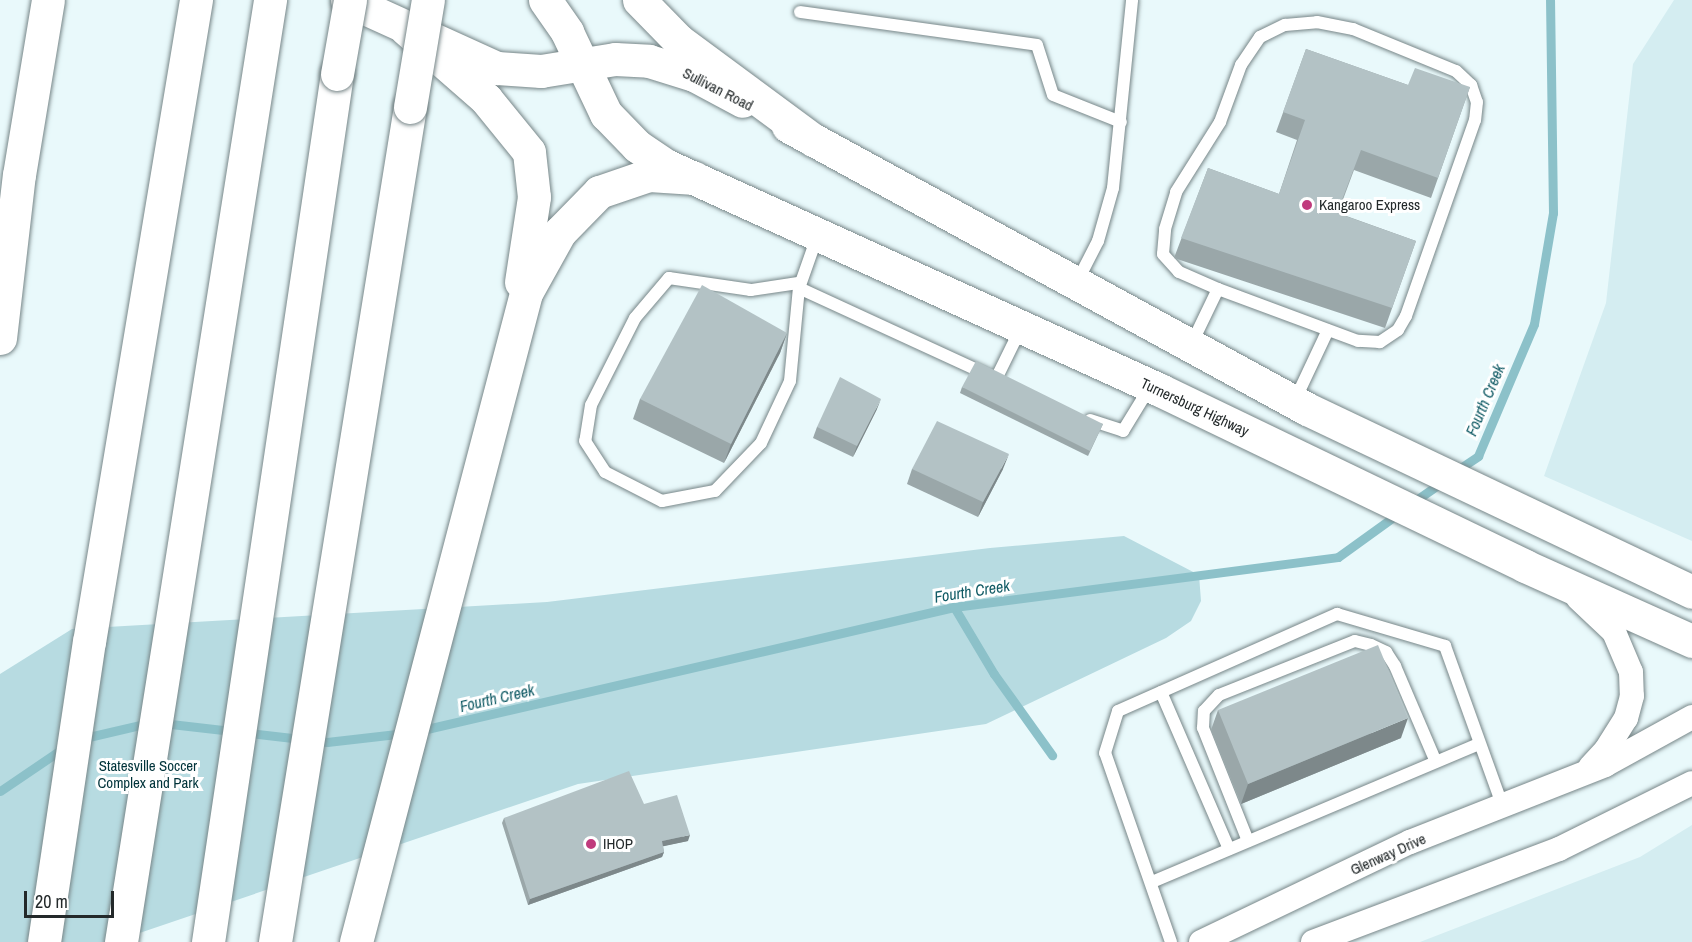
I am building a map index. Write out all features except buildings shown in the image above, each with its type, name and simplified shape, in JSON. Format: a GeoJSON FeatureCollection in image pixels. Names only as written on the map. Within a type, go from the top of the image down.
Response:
{"type":"FeatureCollection","features":[{"type":"Feature","properties":{"kind":"main road"},"geometry":{"type":"LineString","coordinates":[[122,934],[270,0]]}},
{"type":"Feature","properties":{"kind":"main road"},"geometry":{"type":"LineString","coordinates":[[208,942],[260,610],[349,0]]}},
{"type":"Feature","properties":{"kind":"main road","name":"Sullivan Road"},"geometry":{"type":"LineString","coordinates":[[349,0],[405,28],[497,68],[541,71],[626,59],[669,65],[704,80],[813,140]]}},
{"type":"Feature","properties":{"kind":"main road"},"geometry":{"type":"LineString","coordinates":[[275,942],[428,0]]}},
{"type":"Feature","properties":{"kind":"main road"},"geometry":{"type":"LineString","coordinates":[[545,0],[567,32],[598,101],[621,131],[656,159],[695,178]]}},
{"type":"Feature","properties":{"kind":"main road"},"geometry":{"type":"LineString","coordinates":[[639,0],[678,40],[813,140],[1301,405],[1578,540],[1692,592]]}},
{"type":"Feature","properties":{"kind":"main road"},"geometry":{"type":"LineString","coordinates":[[44,942],[89,642],[196,3]]}},
{"type":"Feature","properties":{"kind":"main road"},"geometry":{"type":"LineString","coordinates":[[0,338],[19,175],[49,6]]}},
{"type":"Feature","properties":{"kind":"main road"},"geometry":{"type":"LineString","coordinates":[[356,942],[508,351],[533,208],[531,160],[525,145],[495,108],[451,65],[405,28]]}},
{"type":"Feature","properties":{"kind":"main road"},"geometry":{"type":"LineString","coordinates":[[508,351],[534,274],[560,232],[584,205],[608,187],[638,177],[672,174],[695,178]]}},
{"type":"Feature","properties":{"kind":"main road","name":"Turnersburg Highway"},"geometry":{"type":"LineString","coordinates":[[695,178],[1150,386],[1525,566],[1692,641]]}},
{"type":"Feature","properties":{"kind":"street","name":"Glenway Drive"},"geometry":{"type":"LineString","coordinates":[[1555,580],[1614,632],[1632,672],[1632,696],[1621,729],[1606,750],[1579,776]]}},
{"type":"Feature","properties":{"kind":"street","name":"Glenway Drive"},"geometry":{"type":"LineString","coordinates":[[1201,942],[1410,842],[1503,807],[1634,752],[1692,717]]}},
{"type":"Feature","properties":{"kind":"street"},"geometry":{"type":"LineString","coordinates":[[1313,942],[1559,849],[1692,783]]}},
{"type":"Feature","properties":{"kind":"lane"},"geometry":{"type":"LineString","coordinates":[[1077,284],[1109,207],[1121,122],[1132,0]]}},
{"type":"Feature","properties":{"kind":"lane"},"geometry":{"type":"LineString","coordinates":[[800,12],[1037,45],[1053,95],[1121,122]]}},
{"type":"Feature","properties":{"kind":"lane"},"geometry":{"type":"LineString","coordinates":[[1317,22],[1353,29],[1456,71],[1471,85],[1478,102],[1475,120],[1398,330],[1380,342],[1358,341],[1218,289],[1179,272],[1163,254],[1165,229],[1176,192],[1207,146],[1241,64],[1260,37],[1285,25],[1317,22]]}},
{"type":"Feature","properties":{"kind":"lane"},"geometry":{"type":"LineString","coordinates":[[818,234],[798,286],[790,381],[761,444],[716,491],[662,501],[605,472],[585,441],[591,405],[635,318],[669,278],[751,290],[798,286],[1001,381],[1021,327]]}},
{"type":"Feature","properties":{"kind":"lane"},"geometry":{"type":"LineString","coordinates":[[1190,346],[1218,289]]}},
{"type":"Feature","properties":{"kind":"lane"},"geometry":{"type":"LineString","coordinates":[[1301,405],[1328,330]]}},
{"type":"Feature","properties":{"kind":"lane"},"geometry":{"type":"LineString","coordinates":[[1072,412],[1124,431],[1150,386]]}},
{"type":"Feature","properties":{"kind":"lane"},"geometry":{"type":"LineString","coordinates":[[1619,559],[1692,578]]}},
{"type":"Feature","properties":{"kind":"lane"},"geometry":{"type":"LineString","coordinates":[[1171,942],[1152,882],[1105,753],[1118,711],[1337,614],[1445,646],[1503,807]]}},
{"type":"Feature","properties":{"kind":"lane"},"geometry":{"type":"LineString","coordinates":[[1248,842],[1203,728],[1204,711],[1219,695],[1354,641],[1371,645],[1386,652],[1395,666],[1436,762]]}},
{"type":"Feature","properties":{"kind":"lane"},"geometry":{"type":"LineString","coordinates":[[1161,692],[1228,849]]}},
{"type":"Feature","properties":{"kind":"lane"},"geometry":{"type":"LineString","coordinates":[[1152,882],[1479,744]]}},
{"type":"Feature","properties":{"kind":"shaded area"},"geometry":{"type":"Polygon","coordinates":[[[1674,0],[1692,0],[1692,541],[1544,476],[1606,303],[1633,64],[1674,0]]]}},
{"type":"Feature","properties":{"kind":"shaded area"},"geometry":{"type":"Polygon","coordinates":[[[1692,825],[1692,942],[1420,942],[1640,857],[1692,825]]]}},
{"type":"Feature","properties":{"kind":"green space","name":"Statesville Soccer Complex and Park"},"geometry":{"type":"Polygon","coordinates":[[[1124,536],[1199,575],[1201,601],[1191,621],[1166,638],[986,724],[578,784],[113,942],[0,942],[0,674],[72,629],[547,602],[990,548],[1124,536]]]}},
{"type":"Feature","properties":{"kind":"waterway","name":"Fourth Creek"},"geometry":{"type":"LineString","coordinates":[[1456,471],[1478,456],[1534,324],[1553,213],[1550,0]]}},
{"type":"Feature","properties":{"kind":"waterway","name":"Fourth Creek"},"geometry":{"type":"LineString","coordinates":[[1412,503],[1443,481]]}},
{"type":"Feature","properties":{"kind":"waterway","name":"Fourth Creek"},"geometry":{"type":"LineString","coordinates":[[418,731],[954,607],[1338,557],[1399,513]]}},
{"type":"Feature","properties":{"kind":"waterway"},"geometry":{"type":"LineString","coordinates":[[954,607],[994,674],[1052,755]]}},
{"type":"Feature","properties":{"kind":"waterway","name":"Fourth Creek"},"geometry":{"type":"LineString","coordinates":[[80,739],[148,723]]}},
{"type":"Feature","properties":{"kind":"waterway","name":"Fourth Creek"},"geometry":{"type":"LineString","coordinates":[[162,723],[327,742],[405,733]]}},
{"type":"Feature","properties":{"kind":"waterway","name":"Fourth Creek"},"geometry":{"type":"LineString","coordinates":[[0,791],[65,747]]}},
{"type":"Feature","properties":{"kind":"place","name":"Kangaroo Express"},"geometry":{"type":"Point","coordinates":[1307,205]}},
{"type":"Feature","properties":{"kind":"place","name":"IHOP"},"geometry":{"type":"Point","coordinates":[591,844]}}]}
